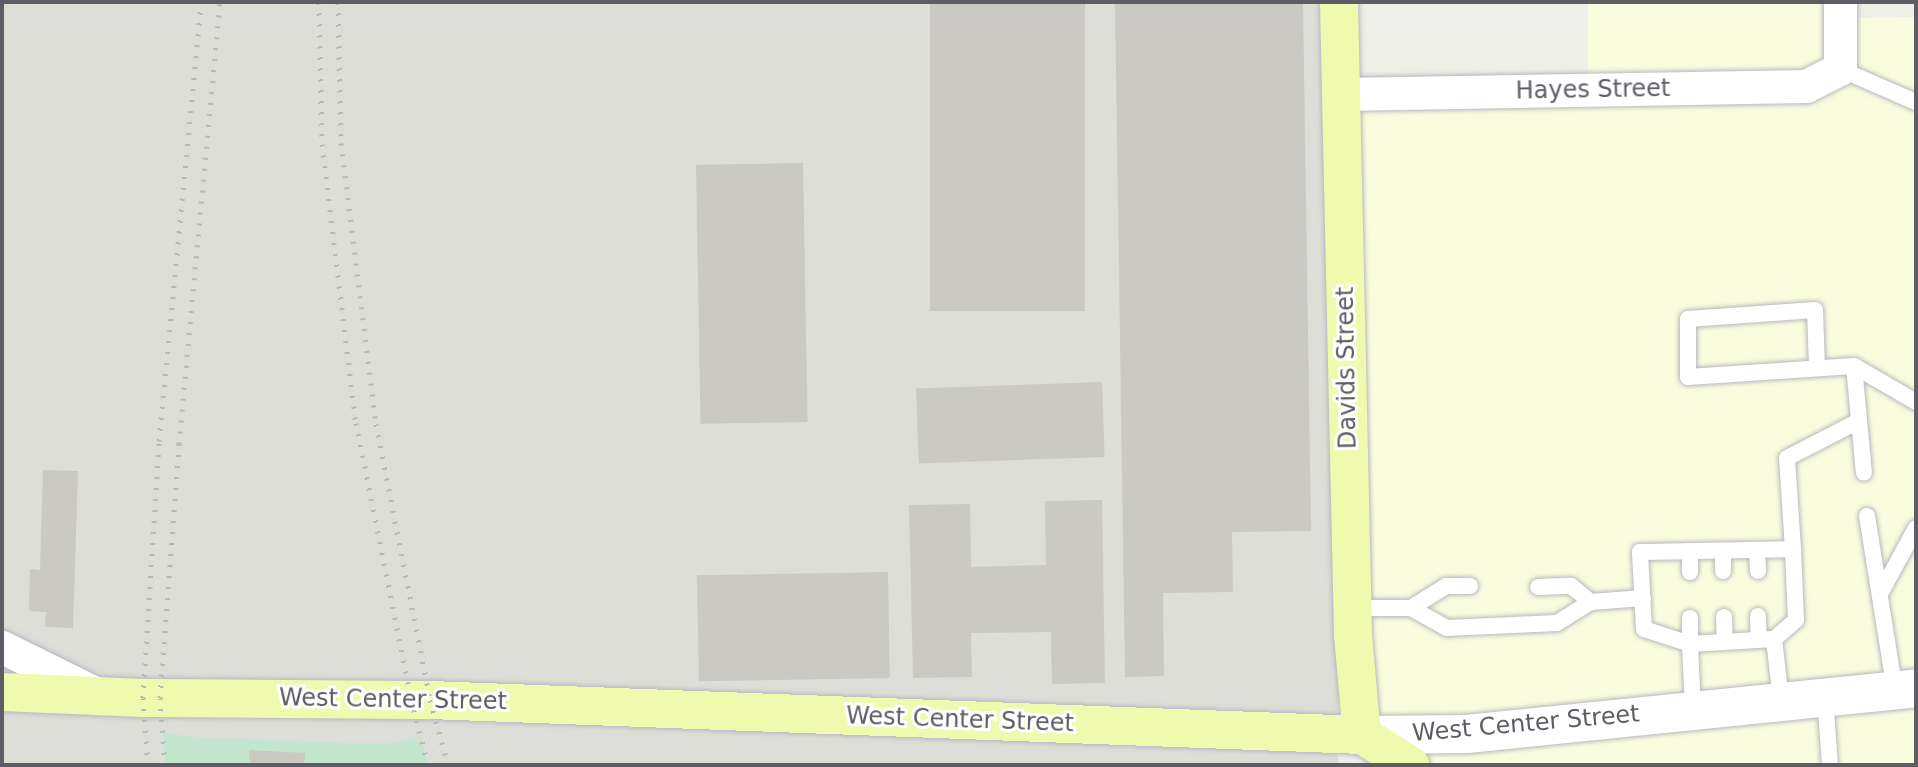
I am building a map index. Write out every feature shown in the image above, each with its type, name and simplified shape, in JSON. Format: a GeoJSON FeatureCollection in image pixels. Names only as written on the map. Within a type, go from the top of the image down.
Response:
{"type":"FeatureCollection","features":[{"type":"Feature","properties":{"kind":"main road","name":"Davids Street"},"geometry":{"type":"LineString","coordinates":[[1339,2],[1352,608],[1362,735]]}},
{"type":"Feature","properties":{"kind":"main road","name":"West Center Street"},"geometry":{"type":"LineString","coordinates":[[2,692],[103,697],[430,699],[1362,735],[1467,734],[1906,689]]}},
{"type":"Feature","properties":{"kind":"main road"},"geometry":{"type":"LineString","coordinates":[[1362,735],[1410,765]]}},
{"type":"Feature","properties":{"kind":"street"},"geometry":{"type":"LineString","coordinates":[[1840,2],[1840,69]]}},
{"type":"Feature","properties":{"kind":"street","name":"Hayes Street"},"geometry":{"type":"LineString","coordinates":[[1342,94],[1806,86],[1840,69]]}},
{"type":"Feature","properties":{"kind":"street"},"geometry":{"type":"LineString","coordinates":[[2,647],[103,697]]}},
{"type":"Feature","properties":{"kind":"lane"},"geometry":{"type":"LineString","coordinates":[[1840,69],[1916,102]]}},
{"type":"Feature","properties":{"kind":"lane"},"geometry":{"type":"LineString","coordinates":[[1817,367],[1815,310],[1688,319],[1688,377],[1854,366],[1916,402]]}},
{"type":"Feature","properties":{"kind":"lane"},"geometry":{"type":"LineString","coordinates":[[1854,366],[1864,473]]}},
{"type":"Feature","properties":{"kind":"lane"},"geometry":{"type":"LineString","coordinates":[[1793,549],[1640,552],[1644,629],[1690,644],[1766,639],[1796,621],[1793,549],[1787,458],[1859,421]]}},
{"type":"Feature","properties":{"kind":"lane"},"geometry":{"type":"LineString","coordinates":[[1867,516],[1880,594],[1906,689]]}},
{"type":"Feature","properties":{"kind":"lane"},"geometry":{"type":"LineString","coordinates":[[1880,594],[1916,528]]}},
{"type":"Feature","properties":{"kind":"lane"},"geometry":{"type":"LineString","coordinates":[[1757,550],[1758,571]]}},
{"type":"Feature","properties":{"kind":"lane"},"geometry":{"type":"LineString","coordinates":[[1690,551],[1690,572]]}},
{"type":"Feature","properties":{"kind":"lane"},"geometry":{"type":"LineString","coordinates":[[1723,551],[1723,571]]}},
{"type":"Feature","properties":{"kind":"lane"},"geometry":{"type":"LineString","coordinates":[[1411,608],[1446,586],[1470,586]]}},
{"type":"Feature","properties":{"kind":"lane"},"geometry":{"type":"LineString","coordinates":[[1538,587],[1572,586],[1591,602]]}},
{"type":"Feature","properties":{"kind":"lane"},"geometry":{"type":"LineString","coordinates":[[1352,608],[1411,608],[1447,628],[1557,623],[1591,602],[1643,598]]}},
{"type":"Feature","properties":{"kind":"lane"},"geometry":{"type":"LineString","coordinates":[[1758,616],[1781,700]]}},
{"type":"Feature","properties":{"kind":"lane"},"geometry":{"type":"LineString","coordinates":[[1724,617],[1725,641]]}},
{"type":"Feature","properties":{"kind":"lane"},"geometry":{"type":"LineString","coordinates":[[1690,618],[1693,710]]}},
{"type":"Feature","properties":{"kind":"lane"},"geometry":{"type":"LineString","coordinates":[[1825,696],[1830,765]]}},
{"type":"Feature","properties":{"kind":"shaded area"},"geometry":{"type":"Polygon","coordinates":[[[2,2],[1338,2],[1338,765],[2,765],[2,2]]]}},
{"type":"Feature","properties":{"kind":"shaded area"},"geometry":{"type":"Polygon","coordinates":[[[1588,2],[1845,2],[1846,18],[1916,17],[1916,765],[1379,765],[1342,94],[1588,97],[1588,2]]]}},
{"type":"Feature","properties":{"kind":"shaded area"},"geometry":{"type":"Polygon","coordinates":[[[163,732],[190,737],[347,743],[392,743],[421,737],[428,765],[165,765],[163,732]]]}},
{"type":"Feature","properties":{"kind":"building"},"geometry":{"type":"Polygon","coordinates":[[[930,2],[1085,2],[1085,311],[930,311],[930,2]]]}},
{"type":"Feature","properties":{"kind":"building"},"geometry":{"type":"Polygon","coordinates":[[[1115,2],[1303,2],[1311,531],[1232,532],[1233,592],[1163,593],[1164,676],[1125,677],[1115,2]]]}},
{"type":"Feature","properties":{"kind":"building"},"geometry":{"type":"Polygon","coordinates":[[[803,163],[808,422],[701,424],[696,165],[803,163]]]}},
{"type":"Feature","properties":{"kind":"building"},"geometry":{"type":"Polygon","coordinates":[[[1102,382],[1105,457],[919,463],[916,388],[1102,382]]]}},
{"type":"Feature","properties":{"kind":"building"},"geometry":{"type":"Polygon","coordinates":[[[43,470],[78,471],[73,628],[45,627],[46,612],[29,611],[30,569],[40,570],[43,470]]]}},
{"type":"Feature","properties":{"kind":"building"},"geometry":{"type":"Polygon","coordinates":[[[1102,500],[1105,683],[1052,684],[1051,632],[971,633],[972,677],[913,678],[909,505],[970,504],[971,567],[1046,565],[1045,501],[1102,500]]]}},
{"type":"Feature","properties":{"kind":"building"},"geometry":{"type":"Polygon","coordinates":[[[888,572],[890,678],[699,681],[697,575],[888,572]]]}},
{"type":"Feature","properties":{"kind":"building"},"geometry":{"type":"Polygon","coordinates":[[[249,750],[305,753],[304,765],[250,765],[249,750]]]}},
{"type":"Feature","properties":{"kind":"railway"},"geometry":{"type":"LineString","coordinates":[[148,765],[143,698],[159,441],[201,2]]}},
{"type":"Feature","properties":{"kind":"railway"},"geometry":{"type":"LineString","coordinates":[[165,765],[160,698],[179,444],[220,2]]}},
{"type":"Feature","properties":{"kind":"railway"},"geometry":{"type":"LineString","coordinates":[[319,2],[322,144],[356,423],[411,699],[428,765]]}},
{"type":"Feature","properties":{"kind":"railway"},"geometry":{"type":"LineString","coordinates":[[338,2],[341,143],[376,424],[430,700],[448,765]]}}]}
